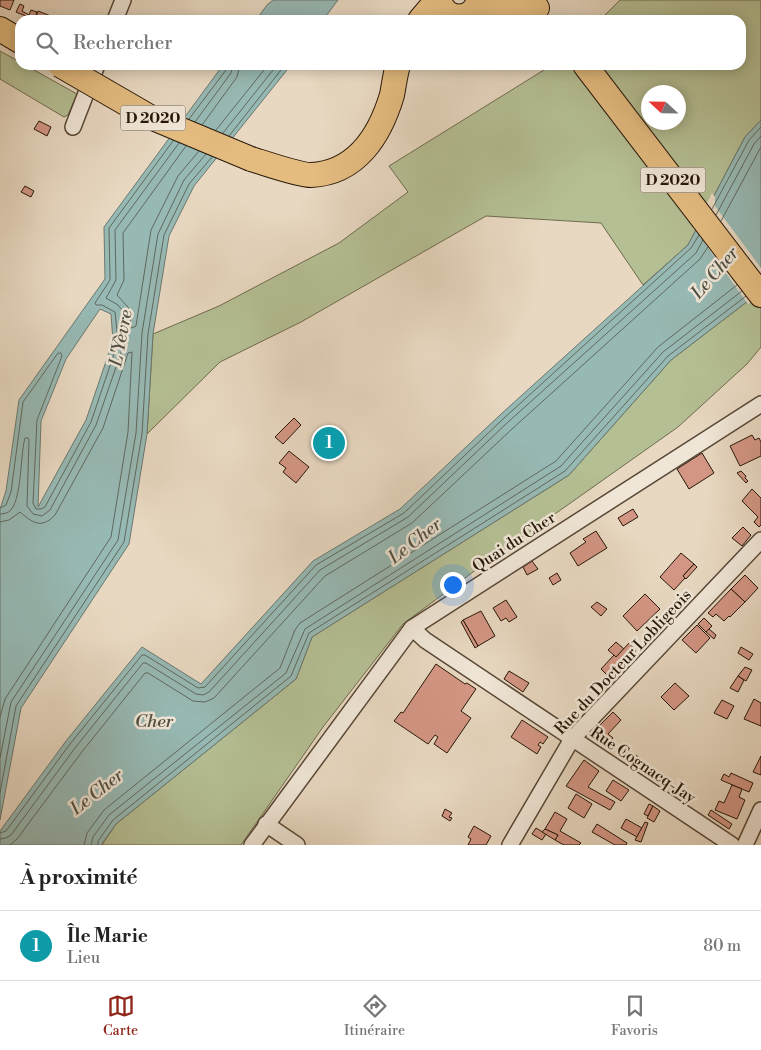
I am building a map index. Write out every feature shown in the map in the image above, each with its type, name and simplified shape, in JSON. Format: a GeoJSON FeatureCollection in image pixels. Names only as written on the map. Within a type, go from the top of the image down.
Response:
{"type":"FeatureCollection","features":[{"type":"Feature","properties":{"kind":"main road"},"geometry":{"type":"LineString","coordinates":[[465,15],[470,14],[478,3],[498,1],[512,2],[524,7],[540,10]]}},
{"type":"Feature","properties":{"kind":"main road"},"geometry":{"type":"LineString","coordinates":[[431,15],[444,9],[458,15]]}},
{"type":"Feature","properties":{"kind":"main road"},"geometry":{"type":"LineString","coordinates":[[0,29],[15,38]]}},
{"type":"Feature","properties":{"kind":"main road","name":"D 2020"},"geometry":{"type":"LineString","coordinates":[[69,70],[148,116],[251,160],[309,175],[331,172],[351,162],[367,148],[379,130],[392,94],[404,70]]}},
{"type":"Feature","properties":{"kind":"main road","name":"D 2020"},"geometry":{"type":"LineString","coordinates":[[392,94],[396,70]]}},
{"type":"Feature","properties":{"kind":"main road","name":"D 2020"},"geometry":{"type":"LineString","coordinates":[[589,70],[761,296]]}},
{"type":"Feature","properties":{"kind":"street"},"geometry":{"type":"LineString","coordinates":[[117,15],[123,0]]}},
{"type":"Feature","properties":{"kind":"street"},"geometry":{"type":"LineString","coordinates":[[73,127],[95,70]]}},
{"type":"Feature","properties":{"kind":"street","name":"Quai du Cher"},"geometry":{"type":"LineString","coordinates":[[252,845],[412,628],[761,404]]}},
{"type":"Feature","properties":{"kind":"street","name":"Rue du Docteur Lobligeois"},"geometry":{"type":"LineString","coordinates":[[510,845],[572,739],[761,540]]}},
{"type":"Feature","properties":{"kind":"street","name":"Rue Cognacq-Jay"},"geometry":{"type":"LineString","coordinates":[[412,628],[426,640],[732,845]]}},
{"type":"Feature","properties":{"kind":"street"},"geometry":{"type":"LineString","coordinates":[[745,845],[761,810]]}},
{"type":"Feature","properties":{"kind":"street"},"geometry":{"type":"LineString","coordinates":[[266,824],[297,845]]}},
{"type":"Feature","properties":{"kind":"green space"},"geometry":{"type":"Polygon","coordinates":[[[620,0],[761,0],[761,120],[745,137],[688,245],[643,285],[601,223],[486,216],[301,322],[220,362],[147,434],[153,334],[219,306],[339,243],[408,192],[389,166],[544,70],[746,70],[746,15],[605,15],[620,0]]]}},
{"type":"Feature","properties":{"kind":"green space"},"geometry":{"type":"Polygon","coordinates":[[[0,51],[15,59],[15,70],[34,70],[77,94],[68,115],[64,117],[0,79],[0,51]]]}},
{"type":"Feature","properties":{"kind":"green space"},"geometry":{"type":"Polygon","coordinates":[[[761,291],[761,347],[747,364],[678,427],[477,569],[403,624],[323,727],[241,845],[102,845],[116,824],[296,679],[312,637],[569,475],[671,360],[761,291]]]}},
{"type":"Feature","properties":{"kind":"water"},"geometry":{"type":"Polygon","coordinates":[[[273,0],[338,0],[327,15],[260,15],[273,0]]]}},
{"type":"Feature","properties":{"kind":"water","name":"L'Yèvre"},"geometry":{"type":"Polygon","coordinates":[[[219,70],[287,70],[194,186],[169,236],[153,334],[147,434],[129,544],[21,708],[0,820],[0,509],[6,491],[19,400],[105,279],[104,227],[219,70]],[[100,309],[66,359],[41,421],[38,507],[86,420],[113,341],[111,314],[100,309]]]}},
{"type":"Feature","properties":{"kind":"water","name":"Cher"},"geometry":{"type":"Polygon","coordinates":[[[761,120],[761,291],[671,360],[569,475],[312,637],[296,679],[116,824],[101,845],[0,845],[0,831],[66,741],[142,647],[201,684],[313,561],[400,509],[500,415],[688,245],[745,137],[761,120]]]}},
{"type":"Feature","properties":{"kind":"pier"},"geometry":{"type":"Polygon","coordinates":[[[712,193],[715,197],[715,206],[761,268],[761,294],[748,304],[694,228],[712,193]]]}},
{"type":"Feature","properties":{"kind":"building"},"geometry":{"type":"Polygon","coordinates":[[[0,0],[14,0],[10,10],[0,6],[0,0]]]}},
{"type":"Feature","properties":{"kind":"building"},"geometry":{"type":"Polygon","coordinates":[[[20,4],[24,6],[22,11],[29,15],[23,15],[16,12],[20,4]]]}},
{"type":"Feature","properties":{"kind":"building"},"geometry":{"type":"Polygon","coordinates":[[[31,10],[37,12],[36,15],[29,15],[31,10]]]}},
{"type":"Feature","properties":{"kind":"building"},"geometry":{"type":"Polygon","coordinates":[[[38,11],[48,15],[37,15],[38,11]]]}},
{"type":"Feature","properties":{"kind":"building"},"geometry":{"type":"Polygon","coordinates":[[[39,121],[51,127],[47,136],[34,129],[39,121]]]}},
{"type":"Feature","properties":{"kind":"building"},"geometry":{"type":"Polygon","coordinates":[[[25,186],[34,191],[31,197],[21,192],[25,186]]]}},
{"type":"Feature","properties":{"kind":"building"},"geometry":{"type":"Polygon","coordinates":[[[294,418],[301,425],[283,444],[275,437],[294,418]]]}},
{"type":"Feature","properties":{"kind":"building"},"geometry":{"type":"Polygon","coordinates":[[[752,435],[755,440],[759,438],[761,442],[761,456],[740,466],[730,446],[752,435]]]}},
{"type":"Feature","properties":{"kind":"building"},"geometry":{"type":"Polygon","coordinates":[[[289,451],[309,467],[296,483],[283,472],[286,468],[279,463],[289,451]]]}},
{"type":"Feature","properties":{"kind":"building"},"geometry":{"type":"Polygon","coordinates":[[[702,453],[714,473],[689,489],[677,469],[702,453]]]}},
{"type":"Feature","properties":{"kind":"building"},"geometry":{"type":"Polygon","coordinates":[[[741,471],[746,476],[745,478],[748,481],[746,483],[737,473],[741,471]]]}},
{"type":"Feature","properties":{"kind":"building"},"geometry":{"type":"Polygon","coordinates":[[[752,489],[761,498],[761,525],[759,527],[754,522],[758,517],[742,501],[752,489]]]}},
{"type":"Feature","properties":{"kind":"building"},"geometry":{"type":"Polygon","coordinates":[[[633,509],[638,517],[623,526],[618,518],[633,509]]]}},
{"type":"Feature","properties":{"kind":"building"},"geometry":{"type":"Polygon","coordinates":[[[743,527],[751,535],[742,546],[732,538],[743,527]]]}},
{"type":"Feature","properties":{"kind":"building"},"geometry":{"type":"Polygon","coordinates":[[[596,531],[607,548],[578,566],[570,553],[586,542],[583,539],[596,531]]]}},
{"type":"Feature","properties":{"kind":"building"},"geometry":{"type":"Polygon","coordinates":[[[681,553],[694,564],[674,590],[660,577],[681,553]]]}},
{"type":"Feature","properties":{"kind":"building"},"geometry":{"type":"Polygon","coordinates":[[[532,561],[538,569],[527,575],[523,567],[532,561]]]}},
{"type":"Feature","properties":{"kind":"building"},"geometry":{"type":"Polygon","coordinates":[[[694,564],[697,567],[686,579],[683,576],[694,564]]]}},
{"type":"Feature","properties":{"kind":"building"},"geometry":{"type":"Polygon","coordinates":[[[557,573],[561,580],[553,585],[549,578],[557,573]]]}},
{"type":"Feature","properties":{"kind":"building"},"geometry":{"type":"Polygon","coordinates":[[[745,575],[758,588],[745,602],[731,589],[745,575]]]}},
{"type":"Feature","properties":{"kind":"building"},"geometry":{"type":"Polygon","coordinates":[[[731,589],[745,602],[724,621],[716,614],[713,617],[708,613],[731,589]]]}},
{"type":"Feature","properties":{"kind":"building"},"geometry":{"type":"Polygon","coordinates":[[[645,594],[660,609],[637,631],[623,616],[645,594]]]}},
{"type":"Feature","properties":{"kind":"building"},"geometry":{"type":"Polygon","coordinates":[[[506,600],[517,617],[509,622],[506,618],[501,621],[493,608],[506,600]]]}},
{"type":"Feature","properties":{"kind":"building"},"geometry":{"type":"Polygon","coordinates":[[[597,602],[607,609],[601,616],[591,607],[597,602]]]}},
{"type":"Feature","properties":{"kind":"building"},"geometry":{"type":"Polygon","coordinates":[[[481,611],[495,636],[478,646],[463,620],[481,611]]]}},
{"type":"Feature","properties":{"kind":"building"},"geometry":{"type":"Polygon","coordinates":[[[704,618],[712,626],[706,632],[698,624],[704,618]]]}},
{"type":"Feature","properties":{"kind":"building"},"geometry":{"type":"Polygon","coordinates":[[[463,620],[478,646],[475,648],[461,622],[463,620]]]}},
{"type":"Feature","properties":{"kind":"building"},"geometry":{"type":"Polygon","coordinates":[[[697,625],[710,638],[696,653],[682,640],[697,625]]]}},
{"type":"Feature","properties":{"kind":"building"},"geometry":{"type":"Polygon","coordinates":[[[709,629],[716,635],[714,639],[706,632],[709,629]]]}},
{"type":"Feature","properties":{"kind":"building"},"geometry":{"type":"Polygon","coordinates":[[[616,642],[624,649],[616,657],[608,650],[616,642]]]}},
{"type":"Feature","properties":{"kind":"building"},"geometry":{"type":"Polygon","coordinates":[[[629,643],[636,651],[610,678],[601,669],[629,643]]]}},
{"type":"Feature","properties":{"kind":"building"},"geometry":{"type":"Polygon","coordinates":[[[741,647],[753,654],[749,660],[738,653],[741,647]]]}},
{"type":"Feature","properties":{"kind":"building"},"geometry":{"type":"Polygon","coordinates":[[[436,664],[465,684],[467,683],[476,689],[461,711],[471,718],[447,753],[434,744],[438,737],[435,735],[428,744],[394,721],[401,712],[403,713],[436,664]]]}},
{"type":"Feature","properties":{"kind":"building"},"geometry":{"type":"Polygon","coordinates":[[[745,667],[752,670],[746,681],[738,676],[745,667]]]}},
{"type":"Feature","properties":{"kind":"building"},"geometry":{"type":"Polygon","coordinates":[[[509,671],[529,683],[523,692],[504,679],[509,671]]]}},
{"type":"Feature","properties":{"kind":"building"},"geometry":{"type":"Polygon","coordinates":[[[738,676],[744,680],[738,692],[730,688],[738,676]]]}},
{"type":"Feature","properties":{"kind":"building"},"geometry":{"type":"Polygon","coordinates":[[[675,683],[689,696],[674,710],[661,697],[675,683]]]}},
{"type":"Feature","properties":{"kind":"building"},"geometry":{"type":"Polygon","coordinates":[[[754,699],[761,703],[761,726],[744,719],[754,699]]]}},
{"type":"Feature","properties":{"kind":"building"},"geometry":{"type":"Polygon","coordinates":[[[722,700],[734,706],[727,719],[714,713],[722,700]]]}},
{"type":"Feature","properties":{"kind":"building"},"geometry":{"type":"Polygon","coordinates":[[[613,712],[621,720],[608,734],[613,738],[608,743],[595,730],[613,712]]]}},
{"type":"Feature","properties":{"kind":"building"},"geometry":{"type":"Polygon","coordinates":[[[522,720],[548,737],[543,744],[540,742],[538,745],[541,747],[537,754],[511,737],[522,720]]]}},
{"type":"Feature","properties":{"kind":"building"},"geometry":{"type":"Polygon","coordinates":[[[626,749],[640,758],[635,766],[621,757],[626,749]]]}},
{"type":"Feature","properties":{"kind":"building"},"geometry":{"type":"Polygon","coordinates":[[[761,756],[761,775],[753,772],[761,756]]]}},
{"type":"Feature","properties":{"kind":"building"},"geometry":{"type":"Polygon","coordinates":[[[584,760],[599,771],[588,787],[615,802],[610,810],[566,786],[584,760]]]}},
{"type":"Feature","properties":{"kind":"building"},"geometry":{"type":"Polygon","coordinates":[[[731,773],[753,783],[749,792],[721,780],[724,774],[729,777],[731,773]]]}},
{"type":"Feature","properties":{"kind":"building"},"geometry":{"type":"Polygon","coordinates":[[[613,780],[629,790],[621,801],[606,791],[613,780]]]}},
{"type":"Feature","properties":{"kind":"building"},"geometry":{"type":"Polygon","coordinates":[[[732,785],[742,789],[739,797],[745,800],[737,819],[715,810],[719,801],[724,803],[732,785]]]}},
{"type":"Feature","properties":{"kind":"building"},"geometry":{"type":"Polygon","coordinates":[[[576,794],[592,804],[584,818],[568,808],[576,794]]]}},
{"type":"Feature","properties":{"kind":"building"},"geometry":{"type":"Polygon","coordinates":[[[649,804],[653,806],[648,816],[644,814],[649,804]]]}},
{"type":"Feature","properties":{"kind":"building"},"geometry":{"type":"Polygon","coordinates":[[[653,806],[660,811],[654,822],[647,818],[653,806]]]}},
{"type":"Feature","properties":{"kind":"building"},"geometry":{"type":"Polygon","coordinates":[[[445,809],[452,813],[449,817],[452,818],[450,821],[442,816],[445,809]]]}},
{"type":"Feature","properties":{"kind":"building"},"geometry":{"type":"Polygon","coordinates":[[[711,810],[732,824],[729,829],[708,815],[711,810]]]}},
{"type":"Feature","properties":{"kind":"building"},"geometry":{"type":"Polygon","coordinates":[[[555,812],[567,819],[560,831],[581,843],[579,845],[564,845],[555,840],[558,835],[545,829],[555,812]]]}},
{"type":"Feature","properties":{"kind":"building"},"geometry":{"type":"Polygon","coordinates":[[[626,819],[642,828],[637,837],[621,828],[626,819]]]}},
{"type":"Feature","properties":{"kind":"building"},"geometry":{"type":"Polygon","coordinates":[[[645,822],[648,823],[641,842],[635,840],[645,822]]]}},
{"type":"Feature","properties":{"kind":"building"},"geometry":{"type":"Polygon","coordinates":[[[597,824],[627,843],[626,845],[615,845],[592,832],[597,824]]]}},
{"type":"Feature","properties":{"kind":"building"},"geometry":{"type":"Polygon","coordinates":[[[474,826],[491,836],[486,845],[468,845],[471,839],[468,837],[474,826]]]}},
{"type":"Feature","properties":{"kind":"building"},"geometry":{"type":"Polygon","coordinates":[[[536,828],[546,834],[542,840],[532,834],[536,828]]]}},
{"type":"Feature","properties":{"kind":"building"},"geometry":{"type":"Polygon","coordinates":[[[545,829],[558,835],[555,840],[542,832],[545,829]]]}},
{"type":"Feature","properties":{"kind":"place","name":"Île Marie"},"geometry":{"type":"Point","coordinates":[329,443]}},
{"type":"Feature","properties":{"kind":"water label","name":"Le Cher"},"geometry":{"type":"Point","coordinates":[715,273]}},
{"type":"Feature","properties":{"kind":"water label","name":"Le Cher"},"geometry":{"type":"Point","coordinates":[415,541]}},
{"type":"Feature","properties":{"kind":"water label","name":"Le Cher"},"geometry":{"type":"Point","coordinates":[97,792]}}]}
